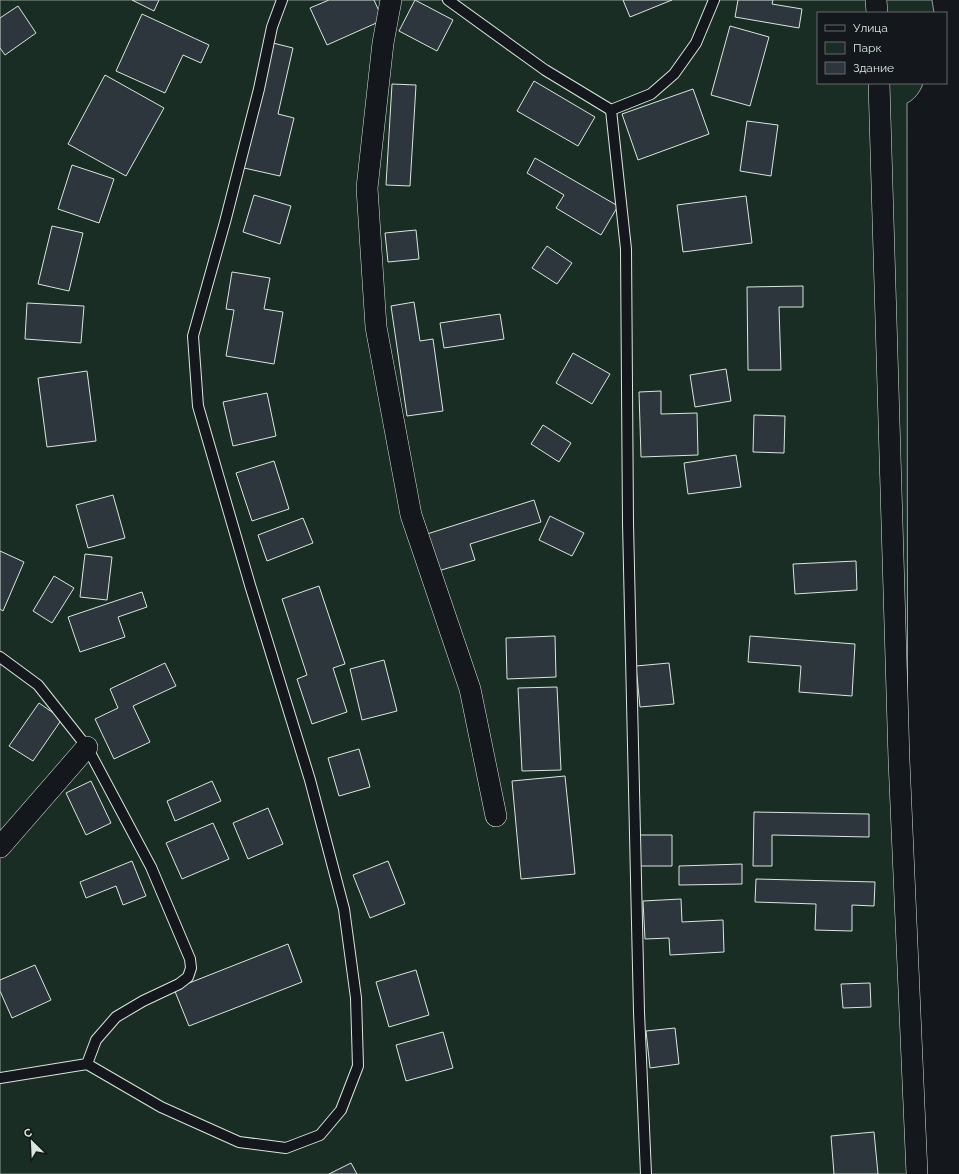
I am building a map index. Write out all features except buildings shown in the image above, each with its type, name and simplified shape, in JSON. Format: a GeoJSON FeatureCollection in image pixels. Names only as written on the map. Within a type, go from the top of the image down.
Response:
{"type":"FeatureCollection","features":[{"type":"Feature","properties":{"kind":"street"},"geometry":{"type":"LineString","coordinates":[[391,0],[383,44],[367,188],[376,327],[410,515],[470,689],[496,816]]}},
{"type":"Feature","properties":{"kind":"street"},"geometry":{"type":"LineString","coordinates":[[876,0],[877,12]]}},
{"type":"Feature","properties":{"kind":"street"},"geometry":{"type":"LineString","coordinates":[[879,84],[899,760],[917,1174]]}},
{"type":"Feature","properties":{"kind":"street"},"geometry":{"type":"LineString","coordinates":[[0,847],[87,747]]}},
{"type":"Feature","properties":{"kind":"lane"},"geometry":{"type":"LineString","coordinates":[[0,1078],[87,1064],[161,1107],[239,1142],[286,1148],[320,1135],[341,1110],[358,1066],[356,998],[344,909],[310,780],[250,585],[198,406],[193,336],[226,222],[259,89],[272,26],[282,0]]}},
{"type":"Feature","properties":{"kind":"lane"},"geometry":{"type":"LineString","coordinates":[[448,0],[545,70],[611,110]]}},
{"type":"Feature","properties":{"kind":"lane"},"geometry":{"type":"LineString","coordinates":[[611,110],[651,94],[674,74],[696,43],[714,0]]}},
{"type":"Feature","properties":{"kind":"lane"},"geometry":{"type":"LineString","coordinates":[[611,110],[626,249],[628,523],[639,1012],[646,1174]]}},
{"type":"Feature","properties":{"kind":"lane"},"geometry":{"type":"LineString","coordinates":[[0,657],[38,684],[87,747],[151,868],[190,959],[191,968],[188,977],[179,984],[143,1001],[116,1017],[96,1040],[87,1064]]}},
{"type":"Feature","properties":{"kind":"green space"},"geometry":{"type":"Polygon","coordinates":[[[0,0],[932,0],[934,12],[817,12],[817,84],[923,84],[917,95],[907,103],[908,1174],[0,1174],[0,0]]]}}]}
